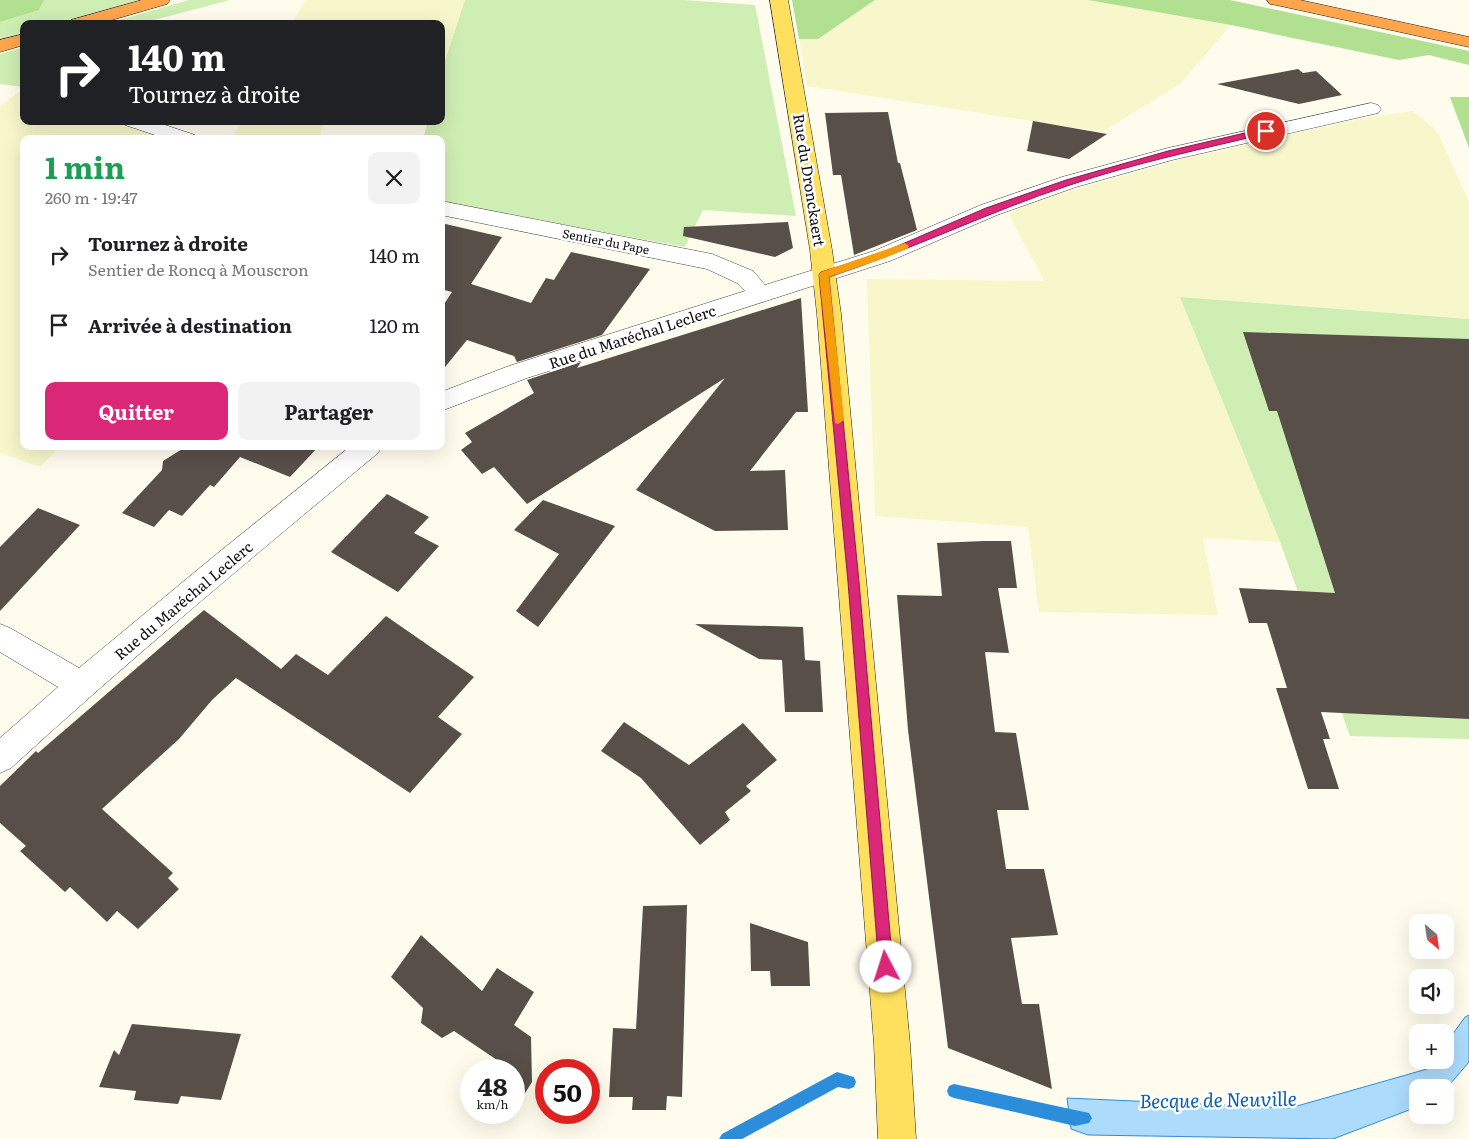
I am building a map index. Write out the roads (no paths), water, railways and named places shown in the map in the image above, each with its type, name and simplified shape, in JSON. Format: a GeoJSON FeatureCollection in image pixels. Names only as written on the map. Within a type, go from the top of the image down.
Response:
{"type":"FeatureCollection","features":[{"type":"Feature","properties":{"kind":"highway"},"geometry":{"type":"LineString","coordinates":[[91,20],[161,0]]}},
{"type":"Feature","properties":{"kind":"highway"},"geometry":{"type":"LineString","coordinates":[[1276,0],[1469,42]]}},
{"type":"Feature","properties":{"kind":"highway"},"geometry":{"type":"LineString","coordinates":[[1326,0],[1469,34]]}},
{"type":"Feature","properties":{"kind":"highway"},"geometry":{"type":"LineString","coordinates":[[0,46],[20,40]]}},
{"type":"Feature","properties":{"kind":"main road","name":"Rue du Dronckaert"},"geometry":{"type":"LineString","coordinates":[[779,0],[824,275],[858,641],[892,1044],[897,1139]]}},
{"type":"Feature","properties":{"kind":"street","name":"Rue du Maréchal Leclerc"},"geometry":{"type":"LineString","coordinates":[[445,400],[518,372],[882,256],[1017,200],[1099,173],[1168,154],[1371,109]]}},
{"type":"Feature","properties":{"kind":"street"},"geometry":{"type":"LineString","coordinates":[[144,125],[176,135]]}},
{"type":"Feature","properties":{"kind":"street","name":"Sentier du Pape"},"geometry":{"type":"LineString","coordinates":[[445,209],[712,262],[745,277],[761,295]]}},
{"type":"Feature","properties":{"kind":"street","name":"Rue du Maréchal Leclerc"},"geometry":{"type":"LineString","coordinates":[[0,758],[81,685],[364,450]]}},
{"type":"Feature","properties":{"kind":"street"},"geometry":{"type":"LineString","coordinates":[[0,637],[81,685]]}},
{"type":"Feature","properties":{"kind":"water"},"geometry":{"type":"Polygon","coordinates":[[[1469,1015],[1469,1062],[1454,1080],[1409,1079],[1409,1110],[1333,1139],[1088,1135],[1071,1129],[1067,1098],[1290,1108],[1427,1069],[1454,1069],[1454,1032],[1465,1017],[1469,1015]]]}},
{"type":"Feature","properties":{"kind":"waterway","name":"Becque de Neuville"},"geometry":{"type":"LineString","coordinates":[[727,1139],[837,1079],[849,1082]]}},
{"type":"Feature","properties":{"kind":"waterway","name":"Becque de Neuville"},"geometry":{"type":"LineString","coordinates":[[954,1091],[1075,1118],[1084,1118]]}}]}
